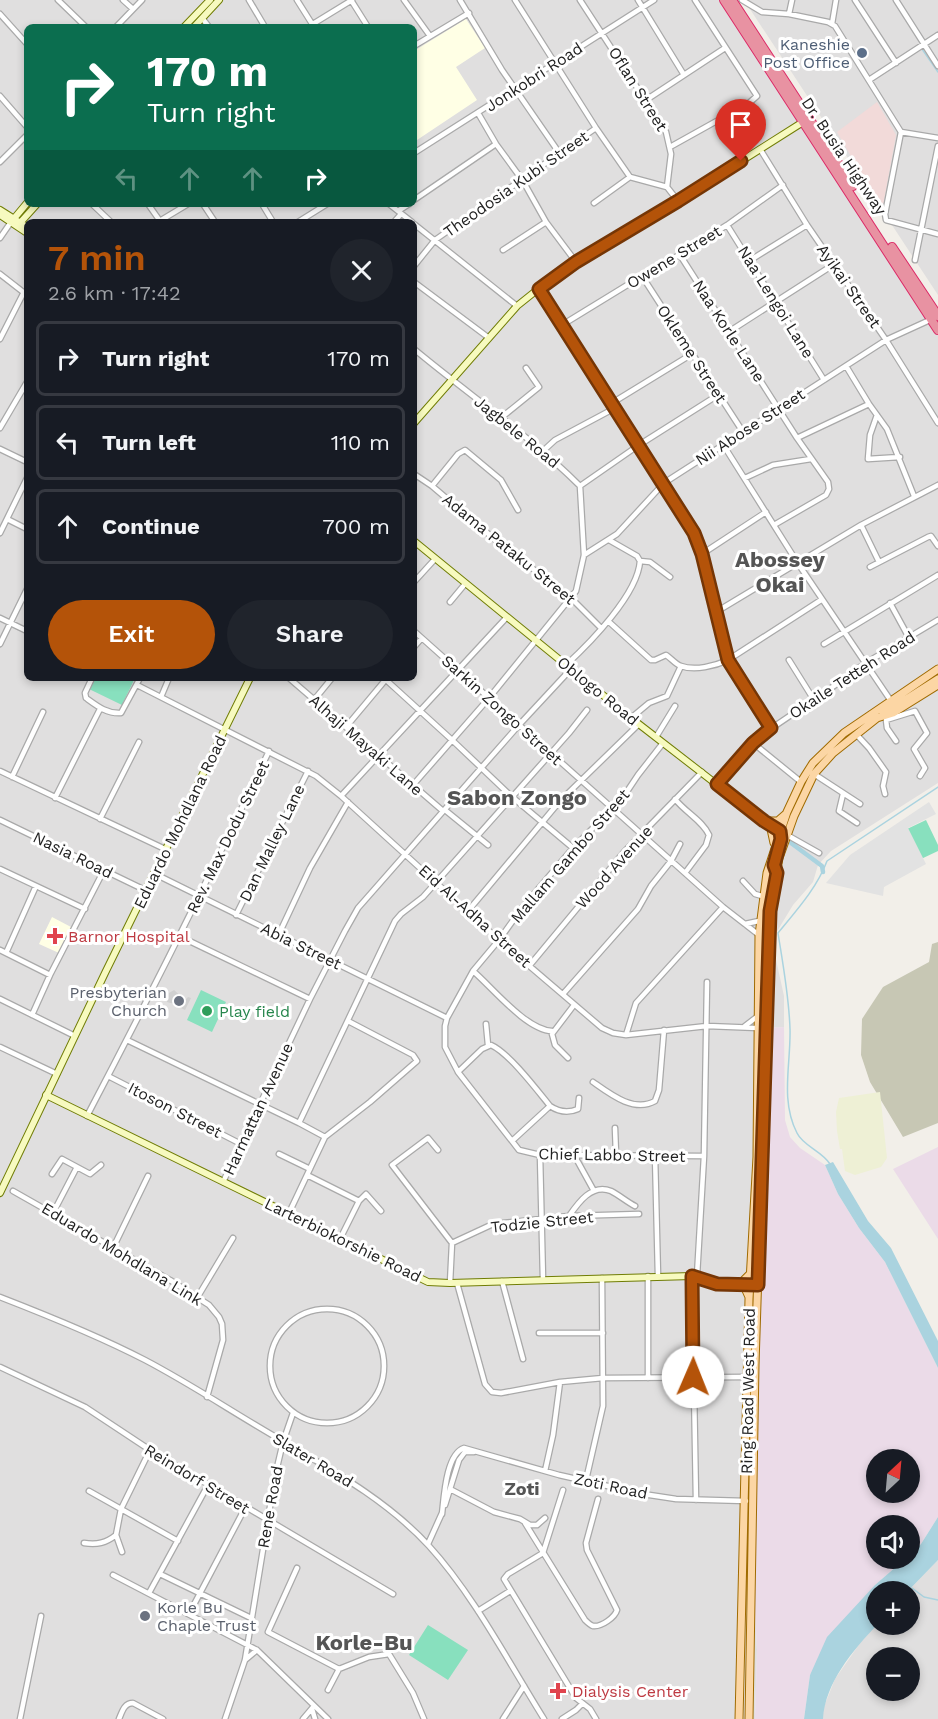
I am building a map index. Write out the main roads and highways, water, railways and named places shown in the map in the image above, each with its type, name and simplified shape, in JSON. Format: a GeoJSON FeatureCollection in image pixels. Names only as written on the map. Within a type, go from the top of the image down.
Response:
{"type":"FeatureCollection","features":[{"type":"Feature","properties":{"kind":"highway","name":"Dr. Busia Highway"},"geometry":{"type":"LineString","coordinates":[[724,0],[935,318]]}},
{"type":"Feature","properties":{"kind":"highway","name":"Dr. Busia Highway"},"geometry":{"type":"LineString","coordinates":[[732,0],[935,318],[938,330]]}},
{"type":"Feature","properties":{"kind":"main road"},"geometry":{"type":"LineString","coordinates":[[187,24],[210,0]]}},
{"type":"Feature","properties":{"kind":"main road"},"geometry":{"type":"LineString","coordinates":[[197,24],[219,0]]}},
{"type":"Feature","properties":{"kind":"main road"},"geometry":{"type":"LineString","coordinates":[[417,420],[517,306],[539,289],[576,262],[803,122]]}},
{"type":"Feature","properties":{"kind":"main road"},"geometry":{"type":"LineString","coordinates":[[15,222],[24,207]]}},
{"type":"Feature","properties":{"kind":"main road"},"geometry":{"type":"LineString","coordinates":[[15,222],[32,207]]}},
{"type":"Feature","properties":{"kind":"main road"},"geometry":{"type":"LineString","coordinates":[[0,210],[24,230]]}},
{"type":"Feature","properties":{"kind":"main road"},"geometry":{"type":"LineString","coordinates":[[0,215],[24,226]]}},
{"type":"Feature","properties":{"kind":"main road","name":"Oblogo Road"},"geometry":{"type":"LineString","coordinates":[[417,544],[631,718],[764,821],[783,833]]}},
{"type":"Feature","properties":{"kind":"main road","name":"Ring Road West Road"},"geometry":{"type":"LineString","coordinates":[[749,1719],[756,1326],[754,1285],[770,911],[783,833],[787,812],[813,763],[833,743],[938,670]]}},
{"type":"Feature","properties":{"kind":"main road","name":"Ring Road West Road"},"geometry":{"type":"LineString","coordinates":[[739,1719],[739,1660],[746,1501],[749,1299],[754,1285],[750,1273],[757,1157],[759,921],[766,873],[774,848],[814,774],[833,753],[883,710],[938,679]]}},
{"type":"Feature","properties":{"kind":"main road","name":"Eduardo Mohdlana Road"},"geometry":{"type":"LineString","coordinates":[[0,1193],[249,681]]}},
{"type":"Feature","properties":{"kind":"main road","name":"Ring Road West Road"},"geometry":{"type":"LineString","coordinates":[[883,710],[893,713],[938,685]]}},
{"type":"Feature","properties":{"kind":"main road"},"geometry":{"type":"LineString","coordinates":[[764,821],[778,821],[787,812]]}},
{"type":"Feature","properties":{"kind":"main road"},"geometry":{"type":"LineString","coordinates":[[764,821],[774,834],[774,848]]}},
{"type":"Feature","properties":{"kind":"main road"},"geometry":{"type":"LineString","coordinates":[[51,1086],[56,1101]]}},
{"type":"Feature","properties":{"kind":"main road"},"geometry":{"type":"LineString","coordinates":[[45,1099],[56,1101]]}},
{"type":"Feature","properties":{"kind":"main road","name":"Larterbiokorshie Road"},"geometry":{"type":"LineString","coordinates":[[56,1101],[428,1282],[695,1276],[717,1284],[754,1285]]}},
{"type":"Feature","properties":{"kind":"main road"},"geometry":{"type":"LineString","coordinates":[[749,1299],[748,1293],[740,1285],[750,1273]]}},
{"type":"Feature","properties":{"kind":"main road"},"geometry":{"type":"LineString","coordinates":[[739,1660],[751,1660]]}},
{"type":"Feature","properties":{"kind":"water"},"geometry":{"type":"Polygon","coordinates":[[[833,1162],[868,1221],[891,1248],[938,1341],[938,1368],[885,1262],[859,1228],[838,1194],[825,1165],[833,1162]]]}},
{"type":"Feature","properties":{"kind":"water"},"geometry":{"type":"Polygon","coordinates":[[[938,1517],[938,1560],[918,1581],[880,1581],[893,1569],[920,1569],[921,1544],[938,1517]]]}},
{"type":"Feature","properties":{"kind":"water"},"geometry":{"type":"Polygon","coordinates":[[[866,1595],[866,1635],[868,1635],[850,1656],[835,1680],[825,1706],[823,1719],[804,1719],[810,1675],[827,1637],[866,1595]]]}},
{"type":"Feature","properties":{"kind":"waterway"},"geometry":{"type":"LineString","coordinates":[[922,49],[938,72]]}},
{"type":"Feature","properties":{"kind":"waterway"},"geometry":{"type":"LineString","coordinates":[[830,1164],[827,1159],[800,1138],[789,1108],[789,1017],[778,933],[812,890],[827,861],[938,787]]}},
{"type":"Feature","properties":{"kind":"waterway"},"geometry":{"type":"LineString","coordinates":[[791,843],[822,866],[823,872]]}},
{"type":"Feature","properties":{"kind":"waterway"},"geometry":{"type":"LineString","coordinates":[[920,1594],[938,1600]]}},
{"type":"Feature","properties":{"kind":"place","name":"Kaneshie Post Office"},"geometry":{"type":"Point","coordinates":[862,53]}},
{"type":"Feature","properties":{"kind":"place","name":"Barnor Hospital"},"geometry":{"type":"Point","coordinates":[55,936]}},
{"type":"Feature","properties":{"kind":"place","name":"Presbyterian Church"},"geometry":{"type":"Point","coordinates":[179,1001]}},
{"type":"Feature","properties":{"kind":"place","name":"Play field"},"geometry":{"type":"Point","coordinates":[207,1011]}},
{"type":"Feature","properties":{"kind":"place","name":"Korle Bu Chaple Trust"},"geometry":{"type":"Point","coordinates":[145,1616]}},
{"type":"Feature","properties":{"kind":"place","name":"Dialysis Center"},"geometry":{"type":"Point","coordinates":[558,1691]}},
{"type":"Feature","properties":{"kind":"district","name":"Abossey Okai"},"geometry":{"type":"Point","coordinates":[780,572]}},
{"type":"Feature","properties":{"kind":"district","name":"Sabon Zongo"},"geometry":{"type":"Point","coordinates":[517,797]}},
{"type":"Feature","properties":{"kind":"district","name":"Zoti"},"geometry":{"type":"Point","coordinates":[522,1488]}},
{"type":"Feature","properties":{"kind":"district","name":"Korle-Bu"},"geometry":{"type":"Point","coordinates":[364,1642]}}]}
